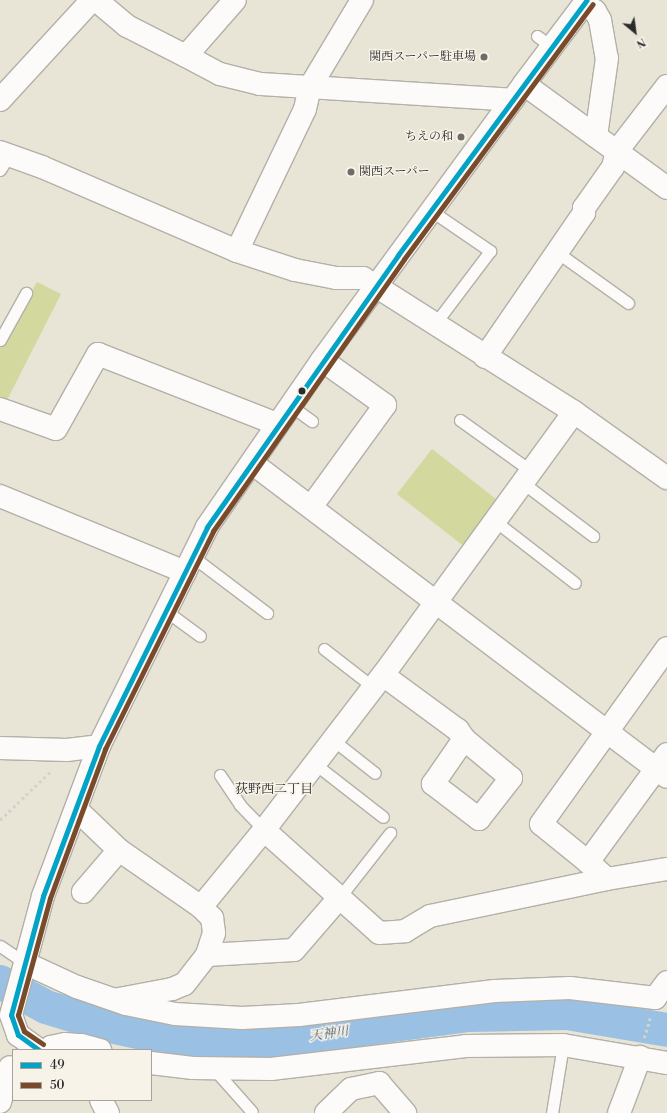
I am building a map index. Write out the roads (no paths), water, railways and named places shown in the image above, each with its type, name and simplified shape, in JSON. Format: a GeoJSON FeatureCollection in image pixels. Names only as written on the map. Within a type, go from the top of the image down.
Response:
{"type":"FeatureCollection","features":[{"type":"Feature","properties":{"kind":"street"},"geometry":{"type":"LineString","coordinates":[[0,100],[92,0]]}},
{"type":"Feature","properties":{"kind":"street"},"geometry":{"type":"LineString","coordinates":[[96,0],[127,26],[220,74],[260,84],[310,87],[518,92],[596,136],[667,188]]}},
{"type":"Feature","properties":{"kind":"street"},"geometry":{"type":"LineString","coordinates":[[186,56],[235,0]]}},
{"type":"Feature","properties":{"kind":"street"},"geometry":{"type":"LineString","coordinates":[[237,251],[305,109],[310,87],[362,0]]}},
{"type":"Feature","properties":{"kind":"street"},"geometry":{"type":"LineString","coordinates":[[38,1049],[18,1035],[12,1015],[44,896],[99,746],[207,527],[322,360],[430,210],[518,92],[544,42],[586,1],[600,20],[607,58],[596,136]]}},
{"type":"Feature","properties":{"kind":"street"},"geometry":{"type":"LineString","coordinates":[[485,357],[558,253],[584,213],[584,208],[613,167],[617,151],[667,86]]}},
{"type":"Feature","properties":{"kind":"street"},"geometry":{"type":"LineString","coordinates":[[3,159],[237,251],[295,270],[336,278],[363,278],[434,325],[574,412],[667,478]]}},
{"type":"Feature","properties":{"kind":"street"},"geometry":{"type":"LineString","coordinates":[[0,409],[56,430],[98,354],[277,424]]}},
{"type":"Feature","properties":{"kind":"street"},"geometry":{"type":"LineString","coordinates":[[312,507],[389,408],[322,360]]}},
{"type":"Feature","properties":{"kind":"street"},"geometry":{"type":"LineString","coordinates":[[201,907],[264,830],[378,681],[574,412]]}},
{"type":"Feature","properties":{"kind":"street"},"geometry":{"type":"LineString","coordinates":[[252,463],[607,730],[664,767],[588,862]]}},
{"type":"Feature","properties":{"kind":"street"},"geometry":{"type":"LineString","coordinates":[[0,496],[189,565]]}},
{"type":"Feature","properties":{"kind":"street"},"geometry":{"type":"LineString","coordinates":[[607,879],[541,824],[667,648]]}},
{"type":"Feature","properties":{"kind":"street"},"geometry":{"type":"LineString","coordinates":[[378,681],[458,730],[464,739]]}},
{"type":"Feature","properties":{"kind":"street"},"geometry":{"type":"LineString","coordinates":[[0,748],[73,750],[99,746]]}},
{"type":"Feature","properties":{"kind":"street"},"geometry":{"type":"LineString","coordinates":[[76,809],[119,850],[201,907],[212,918],[214,933],[207,955],[184,984],[172,989],[112,1000]]}},
{"type":"Feature","properties":{"kind":"street"},"geometry":{"type":"LineString","coordinates":[[264,830],[379,933],[405,931],[430,916],[667,868]]}},
{"type":"Feature","properties":{"kind":"street"},"geometry":{"type":"LineString","coordinates":[[83,892],[119,850]]}},
{"type":"Feature","properties":{"kind":"street"},"geometry":{"type":"LineString","coordinates":[[207,955],[294,950],[339,898]]}},
{"type":"Feature","properties":{"kind":"street"},"geometry":{"type":"LineString","coordinates":[[25,963],[77,988],[112,1000],[175,1014],[242,1018],[314,1013],[495,991],[570,988],[660,999]]}},
{"type":"Feature","properties":{"kind":"street"},"geometry":{"type":"LineString","coordinates":[[50,1049],[51,1047],[65,1044],[81,1045],[96,1049]]}},
{"type":"Feature","properties":{"kind":"street"},"geometry":{"type":"LineString","coordinates":[[152,1063],[214,1068],[271,1069],[466,1046],[563,1045],[642,1049],[667,1063]]}},
{"type":"Feature","properties":{"kind":"street"},"geometry":{"type":"LineString","coordinates":[[619,1113],[642,1049]]}},
{"type":"Feature","properties":{"kind":"street"},"geometry":{"type":"LineString","coordinates":[[0,1102],[10,1067]]}},
{"type":"Feature","properties":{"kind":"street"},"geometry":{"type":"LineString","coordinates":[[326,1113],[351,1089],[379,1083],[405,1113]]}},
{"type":"Feature","properties":{"kind":"street"},"geometry":{"type":"LineString","coordinates":[[102,1101],[108,1113]]}},
{"type":"Feature","properties":{"kind":"lane"},"geometry":{"type":"LineString","coordinates":[[430,210],[490,251],[434,325]]}},
{"type":"Feature","properties":{"kind":"lane"},"geometry":{"type":"LineString","coordinates":[[558,253],[628,303]]}},
{"type":"Feature","properties":{"kind":"lane"},"geometry":{"type":"LineString","coordinates":[[0,340],[26,293]]}},
{"type":"Feature","properties":{"kind":"lane"},"geometry":{"type":"LineString","coordinates":[[290,406],[312,421]]}},
{"type":"Feature","properties":{"kind":"lane"},"geometry":{"type":"LineString","coordinates":[[460,420],[527,477],[592,536]]}},
{"type":"Feature","properties":{"kind":"lane"},"geometry":{"type":"LineString","coordinates":[[495,522],[575,583]]}},
{"type":"Feature","properties":{"kind":"lane"},"geometry":{"type":"LineString","coordinates":[[189,565],[267,613]]}},
{"type":"Feature","properties":{"kind":"lane"},"geometry":{"type":"LineString","coordinates":[[166,611],[200,636]]}},
{"type":"Feature","properties":{"kind":"lane"},"geometry":{"type":"LineString","coordinates":[[324,649],[378,681]]}},
{"type":"Feature","properties":{"kind":"lane"},"geometry":{"type":"LineString","coordinates":[[333,740],[375,773]]}},
{"type":"Feature","properties":{"kind":"lane"},"geometry":{"type":"LineString","coordinates":[[315,764],[383,817]]}},
{"type":"Feature","properties":{"kind":"lane"},"geometry":{"type":"LineString","coordinates":[[220,775],[240,805],[264,830]]}},
{"type":"Feature","properties":{"kind":"lane"},"geometry":{"type":"LineString","coordinates":[[339,898],[390,833]]}},
{"type":"Feature","properties":{"kind":"lane"},"geometry":{"type":"LineString","coordinates":[[0,946],[25,963]]}},
{"type":"Feature","properties":{"kind":"lane"},"geometry":{"type":"LineString","coordinates":[[552,1113],[563,1045]]}},
{"type":"Feature","properties":{"kind":"lane"},"geometry":{"type":"LineString","coordinates":[[214,1068],[252,1112]]}},
{"type":"Feature","properties":{"kind":"waterway","name":"天神川"},"geometry":{"type":"LineString","coordinates":[[0,982],[46,1007],[105,1025],[151,1035],[206,1041],[259,1043],[469,1015],[567,1013],[667,1030]]}},
{"type":"Feature","properties":{"kind":"place","name":"関西スーパー駐車場"},"geometry":{"type":"Point","coordinates":[484,57]}},
{"type":"Feature","properties":{"kind":"place","name":"ちえの和"},"geometry":{"type":"Point","coordinates":[461,137]}},
{"type":"Feature","properties":{"kind":"place","name":"関西スーパー"},"geometry":{"type":"Point","coordinates":[351,172]}},
{"type":"Feature","properties":{"kind":"district","name":"荻野西二丁目"},"geometry":{"type":"Point","coordinates":[274,789]}}]}
